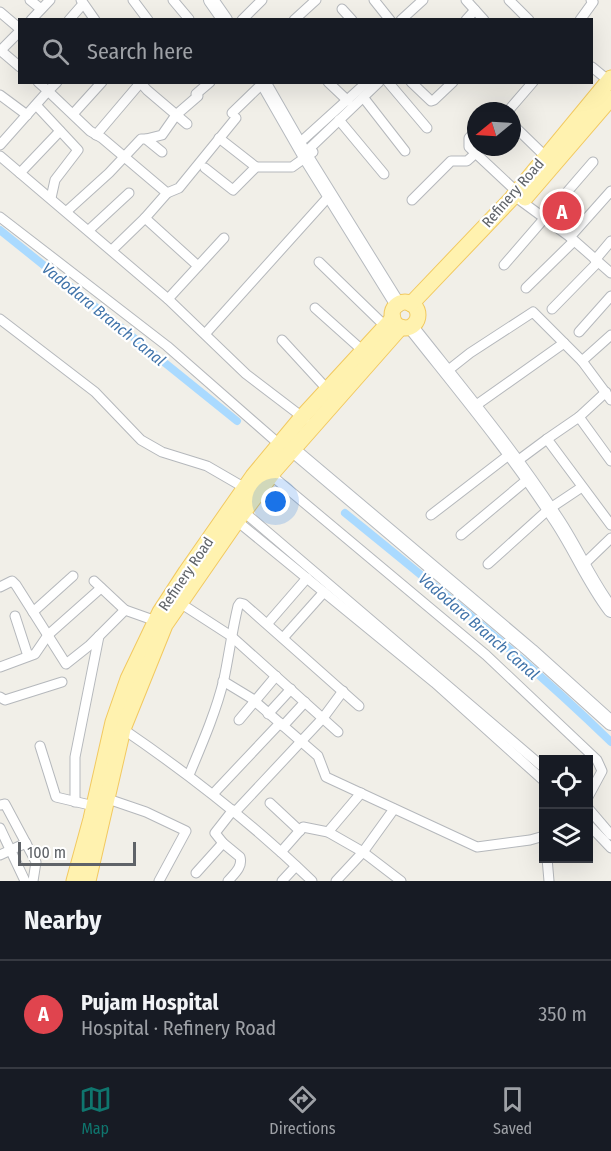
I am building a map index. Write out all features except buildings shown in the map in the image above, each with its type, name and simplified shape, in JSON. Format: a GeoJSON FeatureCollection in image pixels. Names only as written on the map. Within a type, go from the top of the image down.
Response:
{"type":"FeatureCollection","features":[{"type":"Feature","properties":{"kind":"main road","name":"Refinery Road"},"geometry":{"type":"LineString","coordinates":[[518,196],[545,156],[610,80]]}},
{"type":"Feature","properties":{"kind":"main road","name":"Refinery Road"},"geometry":{"type":"LineString","coordinates":[[84,879],[118,726],[157,643],[168,611],[186,572],[251,487],[403,315],[611,98]]}},
{"type":"Feature","properties":{"kind":"main road","name":"Refinery Road"},"geometry":{"type":"LineString","coordinates":[[308,421],[327,389],[362,350],[403,315]]}},
{"type":"Feature","properties":{"kind":"main road","name":"Refinery Road"},"geometry":{"type":"LineString","coordinates":[[168,611],[240,516],[251,487],[271,475],[286,447]]}},
{"type":"Feature","properties":{"kind":"street"},"geometry":{"type":"LineString","coordinates":[[30,0],[41,9]]}},
{"type":"Feature","properties":{"kind":"street"},"geometry":{"type":"LineString","coordinates":[[33,18],[50,0]]}},
{"type":"Feature","properties":{"kind":"street"},"geometry":{"type":"LineString","coordinates":[[173,0],[188,18]]}},
{"type":"Feature","properties":{"kind":"street"},"geometry":{"type":"LineString","coordinates":[[211,0],[224,18]]}},
{"type":"Feature","properties":{"kind":"street"},"geometry":{"type":"LineString","coordinates":[[220,0],[232,18]]}},
{"type":"Feature","properties":{"kind":"street"},"geometry":{"type":"LineString","coordinates":[[244,18],[262,0]]}},
{"type":"Feature","properties":{"kind":"street"},"geometry":{"type":"LineString","coordinates":[[296,18],[316,0]]}},
{"type":"Feature","properties":{"kind":"street"},"geometry":{"type":"LineString","coordinates":[[387,0],[377,3],[388,18]]}},
{"type":"Feature","properties":{"kind":"street"},"geometry":{"type":"LineString","coordinates":[[403,18],[423,0]]}},
{"type":"Feature","properties":{"kind":"street"},"geometry":{"type":"LineString","coordinates":[[466,0],[482,18]]}},
{"type":"Feature","properties":{"kind":"street"},"geometry":{"type":"LineString","coordinates":[[136,1],[147,18]]}},
{"type":"Feature","properties":{"kind":"street"},"geometry":{"type":"LineString","coordinates":[[511,1],[528,18]]}},
{"type":"Feature","properties":{"kind":"street"},"geometry":{"type":"LineString","coordinates":[[581,18],[593,1]]}},
{"type":"Feature","properties":{"kind":"street"},"geometry":{"type":"LineString","coordinates":[[70,18],[82,2],[94,18]]}},
{"type":"Feature","properties":{"kind":"street"},"geometry":{"type":"LineString","coordinates":[[342,9],[350,18]]}},
{"type":"Feature","properties":{"kind":"street"},"geometry":{"type":"LineString","coordinates":[[468,18],[475,10]]}},
{"type":"Feature","properties":{"kind":"street"},"geometry":{"type":"LineString","coordinates":[[0,12],[18,28]]}},
{"type":"Feature","properties":{"kind":"street"},"geometry":{"type":"LineString","coordinates":[[18,32],[0,50],[18,65]]}},
{"type":"Feature","properties":{"kind":"street"},"geometry":{"type":"LineString","coordinates":[[593,68],[610,80]]}},
{"type":"Feature","properties":{"kind":"street"},"geometry":{"type":"LineString","coordinates":[[40,84],[96,135],[167,194]]}},
{"type":"Feature","properties":{"kind":"street"},"geometry":{"type":"LineString","coordinates":[[0,145],[55,84]]}},
{"type":"Feature","properties":{"kind":"street"},"geometry":{"type":"LineString","coordinates":[[73,114],[100,84]]}},
{"type":"Feature","properties":{"kind":"street"},"geometry":{"type":"LineString","coordinates":[[96,135],[140,84]]}},
{"type":"Feature","properties":{"kind":"street"},"geometry":{"type":"LineString","coordinates":[[142,84],[187,124]]}},
{"type":"Feature","properties":{"kind":"street"},"geometry":{"type":"LineString","coordinates":[[67,211],[109,173],[141,139],[162,135],[176,115],[208,84]]}},
{"type":"Feature","properties":{"kind":"street"},"geometry":{"type":"LineString","coordinates":[[112,250],[167,194],[179,188],[219,138],[234,115],[261,84]]}},
{"type":"Feature","properties":{"kind":"street"},"geometry":{"type":"LineString","coordinates":[[264,84],[308,149],[330,195],[403,315],[513,458],[549,509],[582,566],[608,600]]}},
{"type":"Feature","properties":{"kind":"street"},"geometry":{"type":"LineString","coordinates":[[272,84],[403,315]]}},
{"type":"Feature","properties":{"kind":"street"},"geometry":{"type":"LineString","coordinates":[[330,84],[348,101]]}},
{"type":"Feature","properties":{"kind":"street"},"geometry":{"type":"LineString","coordinates":[[219,138],[256,167],[292,167],[364,84]]}},
{"type":"Feature","properties":{"kind":"street"},"geometry":{"type":"LineString","coordinates":[[308,149],[377,84]]}},
{"type":"Feature","properties":{"kind":"street"},"geometry":{"type":"LineString","coordinates":[[390,84],[427,128]]}},
{"type":"Feature","properties":{"kind":"street"},"geometry":{"type":"LineString","coordinates":[[413,84],[431,101],[451,84]]}},
{"type":"Feature","properties":{"kind":"street"},"geometry":{"type":"LineString","coordinates":[[516,102],[531,84]]}},
{"type":"Feature","properties":{"kind":"street"},"geometry":{"type":"LineString","coordinates":[[0,95],[27,115]]}},
{"type":"Feature","properties":{"kind":"street"},"geometry":{"type":"LineString","coordinates":[[363,97],[405,151]]}},
{"type":"Feature","properties":{"kind":"street"},"geometry":{"type":"LineString","coordinates":[[36,105],[77,148],[78,152],[55,180],[51,198]]}},
{"type":"Feature","properties":{"kind":"street"},"geometry":{"type":"LineString","coordinates":[[339,120],[384,174]]}},
{"type":"Feature","properties":{"kind":"street"},"geometry":{"type":"LineString","coordinates":[[20,173],[60,131]]}},
{"type":"Feature","properties":{"kind":"street"},"geometry":{"type":"LineString","coordinates":[[521,133],[545,156]]}},
{"type":"Feature","properties":{"kind":"street"},"geometry":{"type":"LineString","coordinates":[[146,139],[162,152]]}},
{"type":"Feature","properties":{"kind":"street"},"geometry":{"type":"LineString","coordinates":[[0,156],[168,299],[246,374],[308,421]]}},
{"type":"Feature","properties":{"kind":"street"},"geometry":{"type":"LineString","coordinates":[[411,200],[451,161],[467,161],[473,156]]}},
{"type":"Feature","properties":{"kind":"street"},"geometry":{"type":"LineString","coordinates":[[479,156],[518,196],[611,273]]}},
{"type":"Feature","properties":{"kind":"street"},"geometry":{"type":"LineString","coordinates":[[504,265],[593,162]]}},
{"type":"Feature","properties":{"kind":"street"},"geometry":{"type":"LineString","coordinates":[[205,168],[233,190],[256,167]]}},
{"type":"Feature","properties":{"kind":"street"},"geometry":{"type":"LineString","coordinates":[[526,288],[572,239],[611,191]]}},
{"type":"Feature","properties":{"kind":"street"},"geometry":{"type":"LineString","coordinates":[[89,231],[129,193]]}},
{"type":"Feature","properties":{"kind":"street"},"geometry":{"type":"LineString","coordinates":[[205,334],[330,195]]}},
{"type":"Feature","properties":{"kind":"street"},"geometry":{"type":"LineString","coordinates":[[0,217],[167,346],[522,643],[611,723]]}},
{"type":"Feature","properties":{"kind":"street"},"geometry":{"type":"LineString","coordinates":[[145,218],[198,266]]}},
{"type":"Feature","properties":{"kind":"street"},"geometry":{"type":"LineString","coordinates":[[168,299],[224,238]]}},
{"type":"Feature","properties":{"kind":"street"},"geometry":{"type":"LineString","coordinates":[[552,309],[611,241]]}},
{"type":"Feature","properties":{"kind":"street"},"geometry":{"type":"LineString","coordinates":[[319,262],[403,315]]}},
{"type":"Feature","properties":{"kind":"street"},"geometry":{"type":"LineString","coordinates":[[579,332],[611,297]]}},
{"type":"Feature","properties":{"kind":"street"},"geometry":{"type":"LineString","coordinates":[[315,308],[362,350]]}},
{"type":"Feature","properties":{"kind":"street"},"geometry":{"type":"LineString","coordinates":[[431,515],[608,396],[582,361],[533,312],[470,353],[446,372]]}},
{"type":"Feature","properties":{"kind":"street"},"geometry":{"type":"LineString","coordinates":[[0,319],[95,392],[141,440],[162,452],[207,466],[251,487]]}},
{"type":"Feature","properties":{"kind":"street"},"geometry":{"type":"LineString","coordinates":[[582,361],[611,334]]}},
{"type":"Feature","properties":{"kind":"street"},"geometry":{"type":"LineString","coordinates":[[282,340],[327,389]]}},
{"type":"Feature","properties":{"kind":"street"},"geometry":{"type":"LineString","coordinates":[[475,406],[564,342]]}},
{"type":"Feature","properties":{"kind":"street"},"geometry":{"type":"LineString","coordinates":[[579,417],[611,461]]}},
{"type":"Feature","properties":{"kind":"street"},"geometry":{"type":"LineString","coordinates":[[547,439],[611,525]]}},
{"type":"Feature","properties":{"kind":"street"},"geometry":{"type":"LineString","coordinates":[[271,475],[486,655],[592,755]]}},
{"type":"Feature","properties":{"kind":"street"},"geometry":{"type":"LineString","coordinates":[[461,536],[528,479]]}},
{"type":"Feature","properties":{"kind":"street"},"geometry":{"type":"LineString","coordinates":[[488,564],[549,509],[582,487]]}},
{"type":"Feature","properties":{"kind":"street"},"geometry":{"type":"LineString","coordinates":[[240,516],[307,579],[435,683],[539,777]]}},
{"type":"Feature","properties":{"kind":"street"},"geometry":{"type":"LineString","coordinates":[[240,516],[539,765]]}},
{"type":"Feature","properties":{"kind":"street"},"geometry":{"type":"LineString","coordinates":[[582,566],[611,538]]}},
{"type":"Feature","properties":{"kind":"street"},"geometry":{"type":"LineString","coordinates":[[33,612],[73,576]]}},
{"type":"Feature","properties":{"kind":"street"},"geometry":{"type":"LineString","coordinates":[[268,623],[307,579]]}},
{"type":"Feature","properties":{"kind":"street"},"geometry":{"type":"LineString","coordinates":[[0,587],[12,581],[66,664],[99,636],[124,610]]}},
{"type":"Feature","properties":{"kind":"street"},"geometry":{"type":"LineString","coordinates":[[94,581],[124,610],[168,611],[231,636],[338,732]]}},
{"type":"Feature","properties":{"kind":"street"},"geometry":{"type":"LineString","coordinates":[[0,667],[35,654],[48,635],[101,588]]}},
{"type":"Feature","properties":{"kind":"street"},"geometry":{"type":"LineString","coordinates":[[283,638],[324,592]]}},
{"type":"Feature","properties":{"kind":"street"},"geometry":{"type":"LineString","coordinates":[[189,776],[208,730],[223,681],[240,603],[268,623],[359,706]]}},
{"type":"Feature","properties":{"kind":"street"},"geometry":{"type":"LineString","coordinates":[[15,616],[28,656]]}},
{"type":"Feature","properties":{"kind":"street"},"geometry":{"type":"LineString","coordinates":[[75,801],[75,757],[99,636]]}},
{"type":"Feature","properties":{"kind":"street"},"geometry":{"type":"LineString","coordinates":[[239,720],[276,676]]}},
{"type":"Feature","properties":{"kind":"street"},"geometry":{"type":"LineString","coordinates":[[223,681],[255,702],[318,756],[326,777],[477,847],[539,837]]}},
{"type":"Feature","properties":{"kind":"street"},"geometry":{"type":"LineString","coordinates":[[0,696],[5,699],[62,682]]}},
{"type":"Feature","properties":{"kind":"street"},"geometry":{"type":"LineString","coordinates":[[268,714],[291,689]]}},
{"type":"Feature","properties":{"kind":"street"},"geometry":{"type":"LineString","coordinates":[[228,881],[242,860],[223,843],[215,831],[323,718],[343,691]]}},
{"type":"Feature","properties":{"kind":"street"},"geometry":{"type":"LineString","coordinates":[[213,794],[305,702]]}},
{"type":"Feature","properties":{"kind":"street"},"geometry":{"type":"LineString","coordinates":[[118,726],[213,794],[282,852],[312,881]]}},
{"type":"Feature","properties":{"kind":"street"},"geometry":{"type":"LineString","coordinates":[[40,746],[55,795],[59,798],[101,802],[146,812],[186,831],[159,881]]}},
{"type":"Feature","properties":{"kind":"street"},"geometry":{"type":"LineString","coordinates":[[593,756],[602,771],[593,787]]}},
{"type":"Feature","properties":{"kind":"street"},"geometry":{"type":"LineString","coordinates":[[328,832],[361,793]]}},
{"type":"Feature","properties":{"kind":"street"},"geometry":{"type":"LineString","coordinates":[[270,803],[300,831]]}},
{"type":"Feature","properties":{"kind":"street"},"geometry":{"type":"LineString","coordinates":[[0,805],[5,804],[36,862],[33,881]]}},
{"type":"Feature","properties":{"kind":"street"},"geometry":{"type":"LineString","coordinates":[[336,881],[363,852],[394,809]]}},
{"type":"Feature","properties":{"kind":"street"},"geometry":{"type":"LineString","coordinates":[[590,809],[611,835]]}},
{"type":"Feature","properties":{"kind":"street"},"geometry":{"type":"LineString","coordinates":[[282,852],[303,827],[328,832],[363,852],[401,881]]}},
{"type":"Feature","properties":{"kind":"street"},"geometry":{"type":"LineString","coordinates":[[0,828],[24,881]]}},
{"type":"Feature","properties":{"kind":"street"},"geometry":{"type":"LineString","coordinates":[[593,829],[611,848]]}},
{"type":"Feature","properties":{"kind":"street"},"geometry":{"type":"LineString","coordinates":[[0,855],[26,843]]}},
{"type":"Feature","properties":{"kind":"street"},"geometry":{"type":"LineString","coordinates":[[196,873],[223,843]]}},
{"type":"Feature","properties":{"kind":"street"},"geometry":{"type":"LineString","coordinates":[[547,863],[549,881]]}},
{"type":"Feature","properties":{"kind":"street"},"geometry":{"type":"LineString","coordinates":[[282,881],[297,866]]}},
{"type":"Feature","properties":{"kind":"waterway","name":"Vadodara Branch Canal"},"geometry":{"type":"LineString","coordinates":[[0,230],[237,421]]}},
{"type":"Feature","properties":{"kind":"waterway","name":"Vadodara Branch Canal"},"geometry":{"type":"LineString","coordinates":[[345,513],[514,653],[611,742]]}},
{"type":"Feature","properties":{"kind":"place","name":"Pujam Hospital"},"geometry":{"type":"Point","coordinates":[562,211]}}]}
